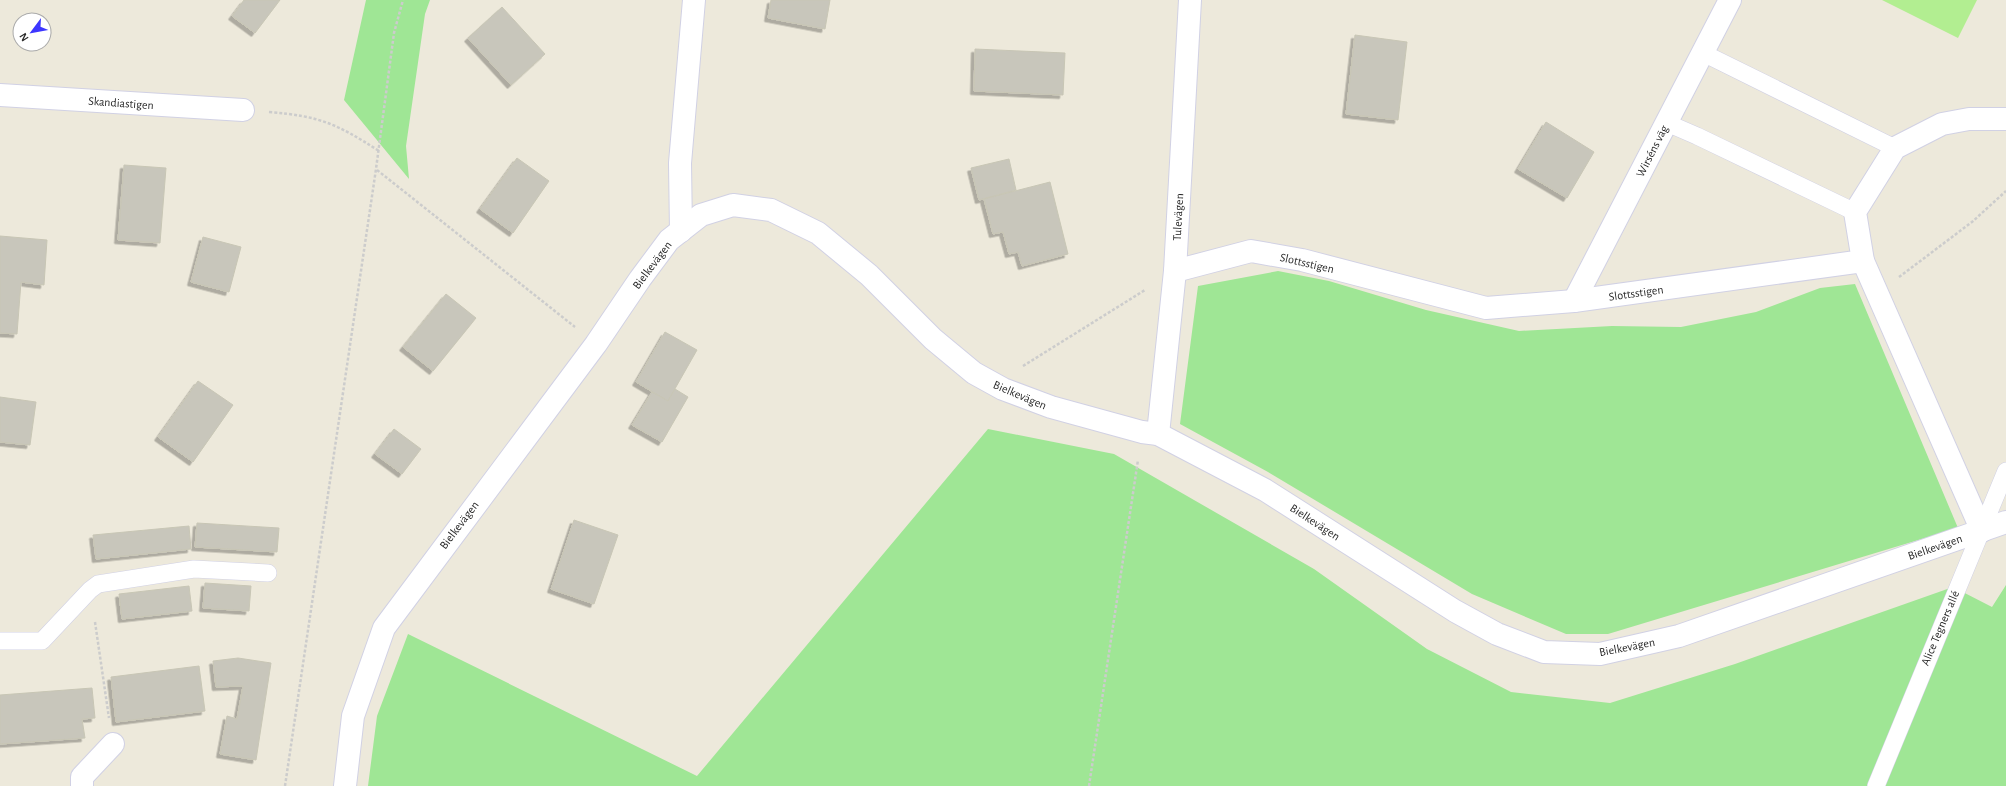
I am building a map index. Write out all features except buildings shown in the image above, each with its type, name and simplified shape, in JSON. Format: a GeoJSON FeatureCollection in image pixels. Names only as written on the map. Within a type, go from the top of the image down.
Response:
{"type":"FeatureCollection","features":[{"type":"Feature","properties":{"kind":"street"},"geometry":{"type":"LineString","coordinates":[[680,231],[680,163],[694,0]]}},
{"type":"Feature","properties":{"kind":"street","name":"Tulevägen"},"geometry":{"type":"LineString","coordinates":[[1150,433],[1175,271],[1190,0]]}},
{"type":"Feature","properties":{"kind":"street","name":"Wirséns väg"},"geometry":{"type":"LineString","coordinates":[[1574,301],[1730,0]]}},
{"type":"Feature","properties":{"kind":"street","name":"Skandiastigen"},"geometry":{"type":"LineString","coordinates":[[0,95],[243,110]]}},
{"type":"Feature","properties":{"kind":"street"},"geometry":{"type":"LineString","coordinates":[[1982,530],[1863,261],[1856,212],[1895,148],[1942,124],[1969,119],[2006,119]]}},
{"type":"Feature","properties":{"kind":"street","name":"Bielkevägen"},"geometry":{"type":"LineString","coordinates":[[345,786],[353,716],[384,628],[596,344],[669,240],[701,215],[733,205],[771,210],[818,233],[869,275],[933,339],[974,373],[994,385],[1051,407],[1150,433],[1265,490],[1455,611],[1497,634],[1544,652],[1600,654],[1679,636],[2006,522]]}},
{"type":"Feature","properties":{"kind":"street","name":"Slottsstigen"},"geometry":{"type":"LineString","coordinates":[[1175,271],[1250,251],[1302,260],[1486,308],[1574,301],[1863,261]]}},
{"type":"Feature","properties":{"kind":"street"},"geometry":{"type":"LineString","coordinates":[[82,786],[82,777],[113,744]]}},
{"type":"Feature","properties":{"kind":"lane"},"geometry":{"type":"LineString","coordinates":[[1703,53],[1895,148]]}},
{"type":"Feature","properties":{"kind":"lane"},"geometry":{"type":"LineString","coordinates":[[1666,123],[1697,136],[1856,212]]}},
{"type":"Feature","properties":{"kind":"lane","name":"Alice Tegners allé"},"geometry":{"type":"LineString","coordinates":[[1876,786],[1932,646],[2006,471]]}},
{"type":"Feature","properties":{"kind":"lane"},"geometry":{"type":"LineString","coordinates":[[0,641],[42,641],[90,590],[98,584],[194,569],[268,573]]}},
{"type":"Feature","properties":{"kind":"path"},"geometry":{"type":"LineString","coordinates":[[285,786],[376,170],[394,33],[403,0]]}},
{"type":"Feature","properties":{"kind":"path"},"geometry":{"type":"LineString","coordinates":[[289,114],[320,119],[344,129],[378,151]]}},
{"type":"Feature","properties":{"kind":"path"},"geometry":{"type":"LineString","coordinates":[[376,170],[596,344]]}},
{"type":"Feature","properties":{"kind":"path"},"geometry":{"type":"LineString","coordinates":[[1878,293],[1972,222],[2006,191]]}},
{"type":"Feature","properties":{"kind":"path"},"geometry":{"type":"LineString","coordinates":[[994,385],[1175,271]]}},
{"type":"Feature","properties":{"kind":"path"},"geometry":{"type":"LineString","coordinates":[[1089,786],[1150,433]]}},
{"type":"Feature","properties":{"kind":"path"},"geometry":{"type":"LineString","coordinates":[[90,590],[113,744]]}},
{"type":"Feature","properties":{"kind":"green space"},"geometry":{"type":"Polygon","coordinates":[[[366,0],[430,0],[425,14],[406,146],[409,179],[344,100],[366,0]]]}},
{"type":"Feature","properties":{"kind":"green space"},"geometry":{"type":"Polygon","coordinates":[[[1882,0],[1977,0],[1958,38],[1882,0]]]}},
{"type":"Feature","properties":{"kind":"green space"},"geometry":{"type":"Polygon","coordinates":[[[1278,271],[1329,281],[1426,310],[1519,331],[1612,326],[1681,327],[1756,312],[1820,288],[1855,284],[1958,528],[1608,634],[1566,634],[1472,594],[1268,472],[1180,424],[1198,286],[1278,271]]]}},
{"type":"Feature","properties":{"kind":"green space"},"geometry":{"type":"Polygon","coordinates":[[[988,429],[1114,454],[1314,569],[1427,649],[1511,692],[1610,703],[1735,664],[1953,587],[1992,607],[2006,585],[2006,786],[368,786],[377,716],[408,634],[697,776],[988,429]]]}}]}
